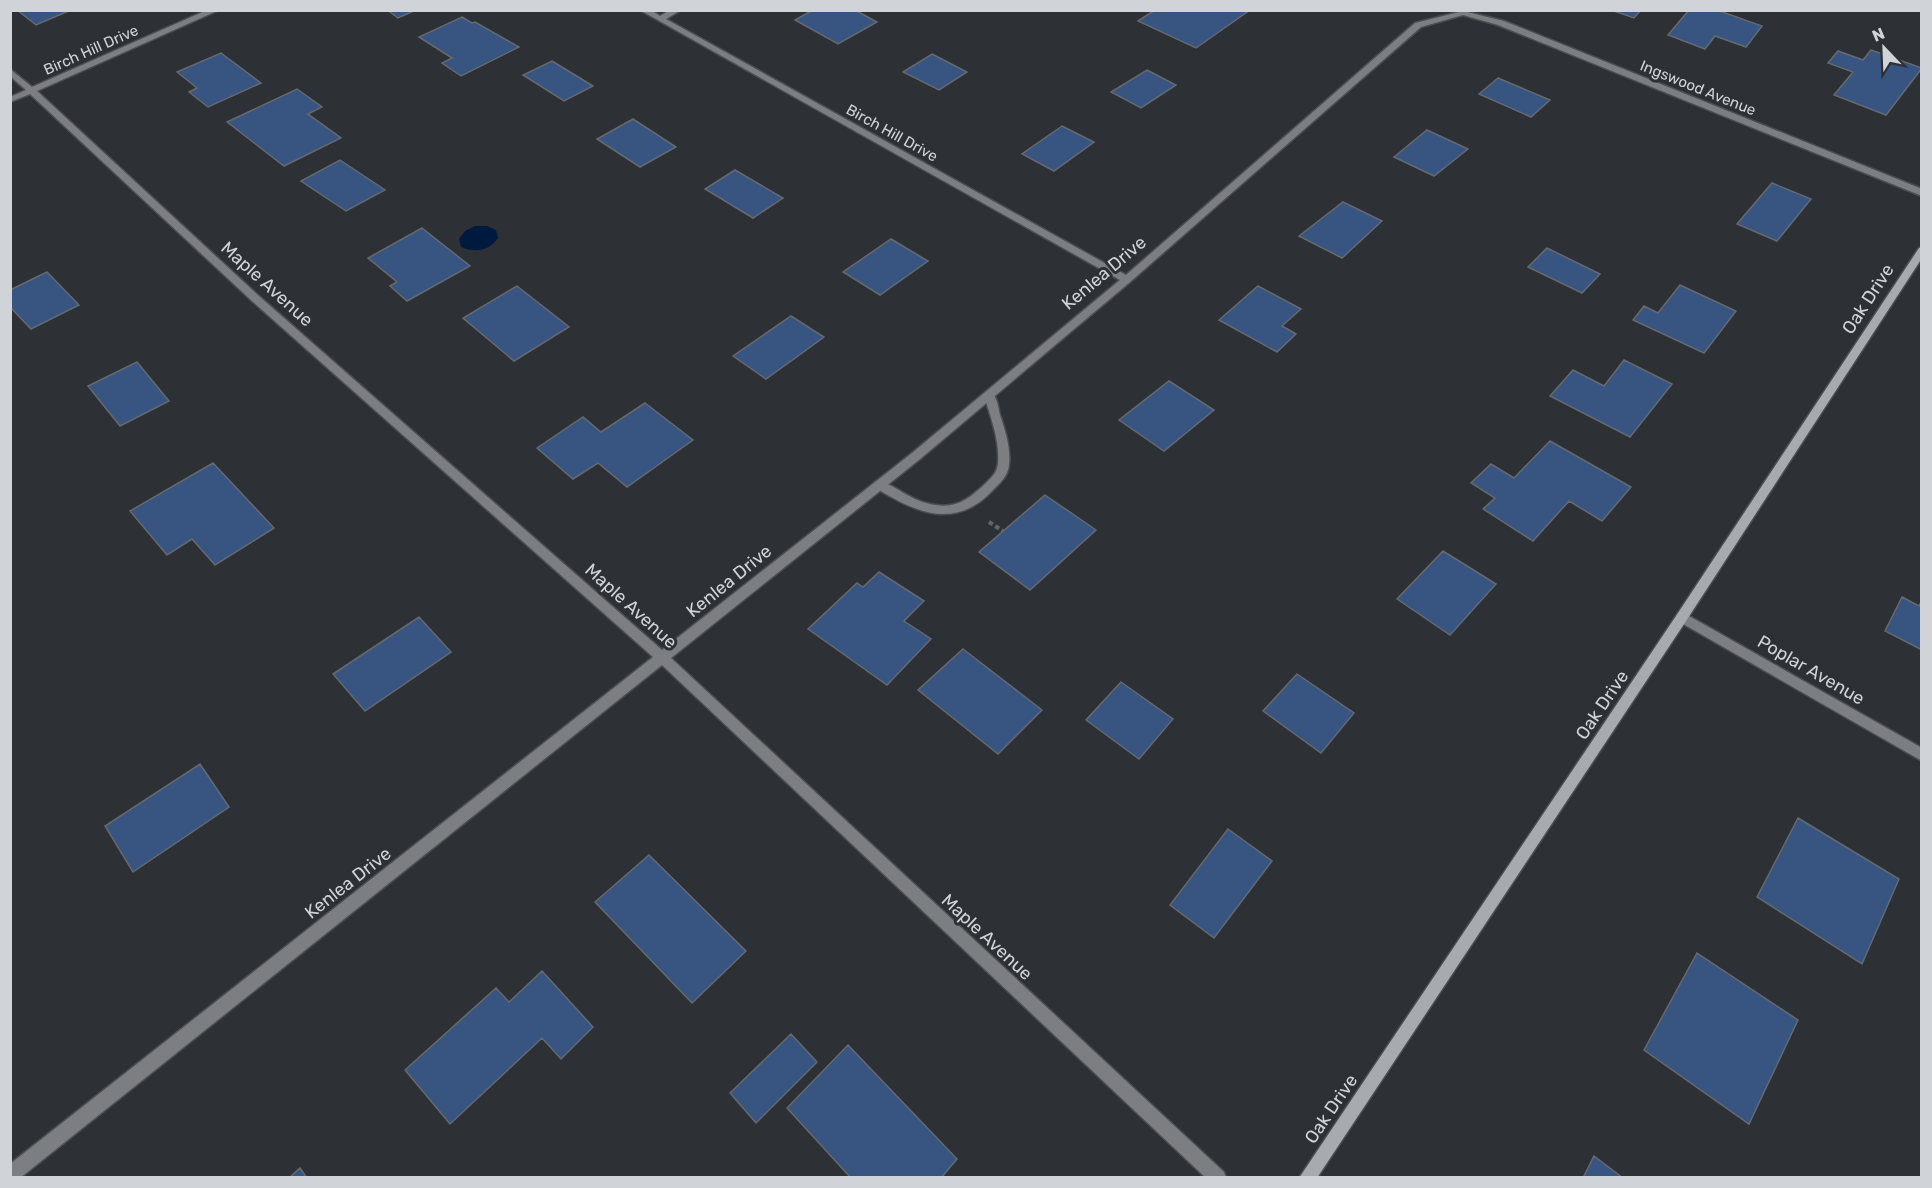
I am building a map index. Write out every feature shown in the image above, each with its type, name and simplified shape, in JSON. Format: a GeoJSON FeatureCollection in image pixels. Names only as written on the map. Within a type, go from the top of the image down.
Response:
{"type":"FeatureCollection","features":[{"type":"Feature","properties":{"kind":"street","name":"Birch Hill Drive"},"geometry":{"type":"LineString","coordinates":[[10,100],[215,10]]}},
{"type":"Feature","properties":{"kind":"street","name":"Birch Hill Drive"},"geometry":{"type":"LineString","coordinates":[[644,10],[1127,280]]}},
{"type":"Feature","properties":{"kind":"street"},"geometry":{"type":"LineString","coordinates":[[660,19],[677,10]]}},
{"type":"Feature","properties":{"kind":"street","name":"Ingswood Avenue"},"geometry":{"type":"LineString","coordinates":[[1462,13],[1501,23],[1922,193]]}},
{"type":"Feature","properties":{"kind":"street","name":"Kenlea Drive"},"geometry":{"type":"LineString","coordinates":[[10,1175],[664,659],[880,485],[1127,280],[1418,25],[1462,13]]}},
{"type":"Feature","properties":{"kind":"street","name":"Maple Avenue"},"geometry":{"type":"LineString","coordinates":[[10,71],[256,299],[664,659],[1218,1178]]}},
{"type":"Feature","properties":{"kind":"street","name":"Oak Drive"},"geometry":{"type":"LineString","coordinates":[[1307,1178],[1683,617],[1922,250]]}},
{"type":"Feature","properties":{"kind":"street"},"geometry":{"type":"LineString","coordinates":[[880,485],[902,500],[936,511],[966,507],[985,494],[1002,471],[1003,449],[989,395]]}},
{"type":"Feature","properties":{"kind":"street","name":"Poplar Avenue"},"geometry":{"type":"LineString","coordinates":[[1683,617],[1922,755]]}},
{"type":"Feature","properties":{"kind":"water"},"geometry":{"type":"Polygon","coordinates":[[[475,226],[487,226],[496,230],[498,238],[491,246],[482,250],[461,247],[459,239],[465,231],[475,226]]]}},
{"type":"Feature","properties":{"kind":"building"},"geometry":{"type":"Polygon","coordinates":[[[17,10],[71,10],[36,25],[17,10]]]}},
{"type":"Feature","properties":{"kind":"building"},"geometry":{"type":"Polygon","coordinates":[[[387,10],[416,10],[398,18],[387,10]]]}},
{"type":"Feature","properties":{"kind":"building"},"geometry":{"type":"Polygon","coordinates":[[[813,10],[855,10],[877,22],[838,44],[795,20],[813,10]]]}},
{"type":"Feature","properties":{"kind":"building"},"geometry":{"type":"Polygon","coordinates":[[[1155,10],[1250,10],[1196,48],[1138,21],[1155,10]]]}},
{"type":"Feature","properties":{"kind":"building"},"geometry":{"type":"Polygon","coordinates":[[[1611,10],[1641,10],[1634,18],[1611,10]]]}},
{"type":"Feature","properties":{"kind":"building"},"geometry":{"type":"Polygon","coordinates":[[[1689,10],[1717,10],[1762,26],[1746,47],[1715,36],[1705,49],[1668,35],[1689,10]]]}},
{"type":"Feature","properties":{"kind":"building"},"geometry":{"type":"Polygon","coordinates":[[[462,17],[519,47],[461,76],[442,63],[452,58],[419,37],[462,17]]]}},
{"type":"Feature","properties":{"kind":"building"},"geometry":{"type":"Polygon","coordinates":[[[1871,50],[1922,68],[1886,115],[1834,95],[1853,72],[1828,63],[1838,51],[1863,60],[1871,50]]]}},
{"type":"Feature","properties":{"kind":"building"},"geometry":{"type":"Polygon","coordinates":[[[221,53],[261,83],[208,107],[189,92],[197,88],[177,72],[221,53]]]}},
{"type":"Feature","properties":{"kind":"building"},"geometry":{"type":"Polygon","coordinates":[[[932,54],[967,72],[939,90],[903,72],[932,54]]]}},
{"type":"Feature","properties":{"kind":"building"},"geometry":{"type":"Polygon","coordinates":[[[552,61],[593,86],[564,101],[523,75],[552,61]]]}},
{"type":"Feature","properties":{"kind":"building"},"geometry":{"type":"Polygon","coordinates":[[[1147,70],[1176,85],[1141,108],[1111,92],[1147,70]]]}},
{"type":"Feature","properties":{"kind":"building"},"geometry":{"type":"Polygon","coordinates":[[[1498,78],[1550,100],[1531,117],[1479,94],[1498,78]]]}},
{"type":"Feature","properties":{"kind":"building"},"geometry":{"type":"Polygon","coordinates":[[[297,89],[322,107],[308,114],[341,138],[284,166],[227,122],[297,89]]]}},
{"type":"Feature","properties":{"kind":"building"},"geometry":{"type":"Polygon","coordinates":[[[633,119],[676,147],[640,167],[597,139],[633,119]]]}},
{"type":"Feature","properties":{"kind":"building"},"geometry":{"type":"Polygon","coordinates":[[[1062,126],[1094,142],[1054,171],[1022,154],[1062,126]]]}},
{"type":"Feature","properties":{"kind":"building"},"geometry":{"type":"Polygon","coordinates":[[[1427,130],[1468,149],[1434,176],[1394,157],[1427,130]]]}},
{"type":"Feature","properties":{"kind":"building"},"geometry":{"type":"Polygon","coordinates":[[[340,160],[385,190],[346,211],[301,181],[340,160]]]}},
{"type":"Feature","properties":{"kind":"building"},"geometry":{"type":"Polygon","coordinates":[[[735,170],[783,198],[753,218],[705,189],[735,170]]]}},
{"type":"Feature","properties":{"kind":"building"},"geometry":{"type":"Polygon","coordinates":[[[1772,183],[1811,199],[1777,241],[1737,224],[1772,183]]]}},
{"type":"Feature","properties":{"kind":"building"},"geometry":{"type":"Polygon","coordinates":[[[1343,202],[1382,221],[1342,258],[1299,236],[1343,202]]]}},
{"type":"Feature","properties":{"kind":"building"},"geometry":{"type":"Polygon","coordinates":[[[422,228],[470,266],[407,301],[390,286],[397,282],[368,258],[422,228]]]}},
{"type":"Feature","properties":{"kind":"building"},"geometry":{"type":"Polygon","coordinates":[[[891,239],[928,261],[880,295],[843,272],[891,239]]]}},
{"type":"Feature","properties":{"kind":"building"},"geometry":{"type":"Polygon","coordinates":[[[1547,248],[1600,274],[1582,293],[1528,267],[1547,248]]]}},
{"type":"Feature","properties":{"kind":"building"},"geometry":{"type":"Polygon","coordinates":[[[47,272],[79,305],[31,329],[10,307],[10,290],[47,272]]]}},
{"type":"Feature","properties":{"kind":"building"},"geometry":{"type":"Polygon","coordinates":[[[1680,285],[1736,311],[1704,353],[1633,320],[1644,306],[1658,313],[1680,285]]]}},
{"type":"Feature","properties":{"kind":"building"},"geometry":{"type":"Polygon","coordinates":[[[517,286],[569,327],[514,361],[463,318],[517,286]]]}},
{"type":"Feature","properties":{"kind":"building"},"geometry":{"type":"Polygon","coordinates":[[[1258,286],[1301,309],[1282,326],[1296,334],[1277,352],[1219,320],[1258,286]]]}},
{"type":"Feature","properties":{"kind":"building"},"geometry":{"type":"Polygon","coordinates":[[[791,316],[824,337],[766,379],[733,356],[791,316]]]}},
{"type":"Feature","properties":{"kind":"building"},"geometry":{"type":"Polygon","coordinates":[[[1624,360],[1672,384],[1630,437],[1550,396],[1573,370],[1604,386],[1624,360]]]}},
{"type":"Feature","properties":{"kind":"building"},"geometry":{"type":"Polygon","coordinates":[[[137,362],[169,401],[120,426],[88,386],[137,362]]]}},
{"type":"Feature","properties":{"kind":"building"},"geometry":{"type":"Polygon","coordinates":[[[1169,381],[1214,410],[1164,451],[1119,420],[1169,381]]]}},
{"type":"Feature","properties":{"kind":"building"},"geometry":{"type":"Polygon","coordinates":[[[645,403],[693,440],[627,487],[598,463],[573,479],[537,448],[583,417],[601,432],[645,403]]]}},
{"type":"Feature","properties":{"kind":"building"},"geometry":{"type":"Polygon","coordinates":[[[1550,441],[1631,487],[1602,521],[1569,501],[1533,541],[1483,509],[1495,498],[1471,483],[1491,464],[1514,478],[1550,441]]]}},
{"type":"Feature","properties":{"kind":"building"},"geometry":{"type":"Polygon","coordinates":[[[213,463],[274,528],[215,565],[192,539],[167,555],[130,511],[213,463]]]}},
{"type":"Feature","properties":{"kind":"building"},"geometry":{"type":"Polygon","coordinates":[[[1045,495],[1096,530],[1030,590],[979,552],[1045,495]]]}},
{"type":"Feature","properties":{"kind":"building"},"geometry":{"type":"Polygon","coordinates":[[[1443,551],[1496,584],[1450,635],[1397,599],[1443,551]]]}},
{"type":"Feature","properties":{"kind":"building"},"geometry":{"type":"Polygon","coordinates":[[[879,572],[924,601],[904,621],[931,639],[887,685],[808,629],[857,583],[863,587],[879,572]]]}},
{"type":"Feature","properties":{"kind":"building"},"geometry":{"type":"Polygon","coordinates":[[[1902,597],[1919,606],[1922,600],[1922,650],[1885,631],[1902,597]]]}},
{"type":"Feature","properties":{"kind":"building"},"geometry":{"type":"Polygon","coordinates":[[[419,617],[451,652],[365,711],[333,674],[419,617]]]}},
{"type":"Feature","properties":{"kind":"building"},"geometry":{"type":"Polygon","coordinates":[[[963,649],[1042,710],[998,754],[918,690],[963,649]]]}},
{"type":"Feature","properties":{"kind":"building"},"geometry":{"type":"Polygon","coordinates":[[[1297,674],[1354,713],[1321,753],[1263,711],[1297,674]]]}},
{"type":"Feature","properties":{"kind":"building"},"geometry":{"type":"Polygon","coordinates":[[[1121,682],[1173,719],[1139,759],[1086,720],[1121,682]]]}},
{"type":"Feature","properties":{"kind":"building"},"geometry":{"type":"Polygon","coordinates":[[[200,764],[229,807],[133,872],[105,826],[200,764]]]}},
{"type":"Feature","properties":{"kind":"building"},"geometry":{"type":"Polygon","coordinates":[[[1798,818],[1899,879],[1862,964],[1757,897],[1798,818]]]}},
{"type":"Feature","properties":{"kind":"building"},"geometry":{"type":"Polygon","coordinates":[[[1228,829],[1272,861],[1214,938],[1170,905],[1228,829]]]}},
{"type":"Feature","properties":{"kind":"building"},"geometry":{"type":"Polygon","coordinates":[[[649,855],[746,951],[692,1003],[595,902],[649,855]]]}},
{"type":"Feature","properties":{"kind":"building"},"geometry":{"type":"Polygon","coordinates":[[[1697,953],[1798,1020],[1749,1124],[1644,1050],[1697,953]]]}},
{"type":"Feature","properties":{"kind":"building"},"geometry":{"type":"Polygon","coordinates":[[[542,971],[593,1027],[561,1059],[542,1038],[450,1124],[405,1070],[496,988],[509,1002],[542,971]]]}},
{"type":"Feature","properties":{"kind":"building"},"geometry":{"type":"Polygon","coordinates":[[[791,1034],[817,1062],[756,1123],[730,1093],[791,1034]]]}},
{"type":"Feature","properties":{"kind":"building"},"geometry":{"type":"Polygon","coordinates":[[[848,1045],[957,1159],[941,1178],[851,1178],[787,1108],[848,1045]]]}},
{"type":"Feature","properties":{"kind":"building"},"geometry":{"type":"Polygon","coordinates":[[[1594,1156],[1623,1178],[1583,1178],[1594,1156]]]}},
{"type":"Feature","properties":{"kind":"building"},"geometry":{"type":"Polygon","coordinates":[[[300,1168],[307,1178],[289,1178],[300,1168]]]}}]}
